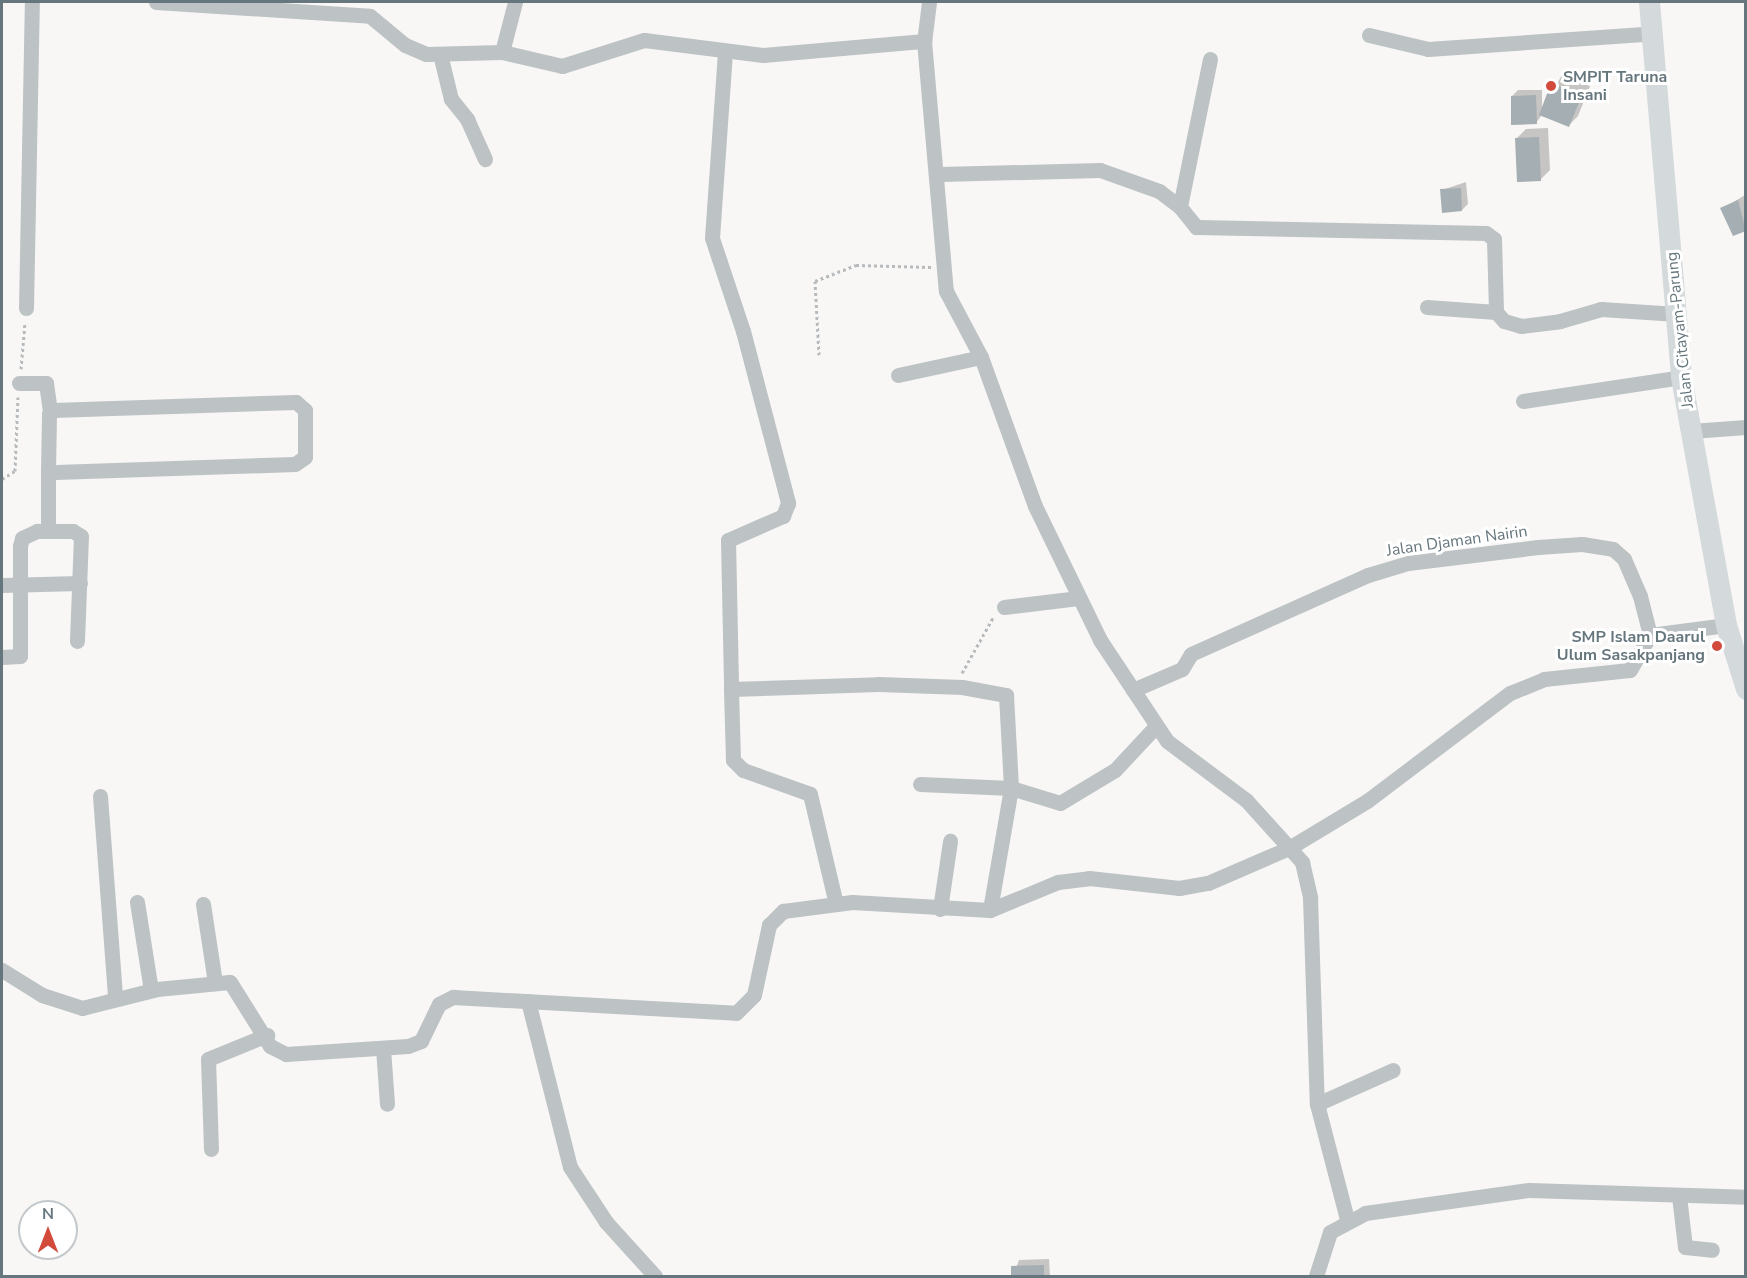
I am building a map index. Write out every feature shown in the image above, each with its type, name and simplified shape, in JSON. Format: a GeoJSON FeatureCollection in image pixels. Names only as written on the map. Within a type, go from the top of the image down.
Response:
{"type":"FeatureCollection","features":[{"type":"Feature","properties":{"kind":"main road","name":"Jalan Citayam-Parung"},"geometry":{"type":"LineString","coordinates":[[1649,2],[1654,33],[1681,377],[1726,625],[1746,689]]}},
{"type":"Feature","properties":{"kind":"street"},"geometry":{"type":"LineString","coordinates":[[26,308],[32,2]]}},
{"type":"Feature","properties":{"kind":"street"},"geometry":{"type":"LineString","coordinates":[[156,2],[370,16],[414,50],[440,54],[501,52],[562,66],[644,40],[725,52],[774,55],[924,41]]}},
{"type":"Feature","properties":{"kind":"street"},"geometry":{"type":"LineString","coordinates":[[501,52],[515,2]]}},
{"type":"Feature","properties":{"kind":"street"},"geometry":{"type":"LineString","coordinates":[[929,2],[924,41],[940,174],[942,268],[946,291],[981,357],[1024,481],[1078,598],[1155,727],[1246,800],[1302,862],[1310,898],[1317,1104],[1347,1219]]}},
{"type":"Feature","properties":{"kind":"street"},"geometry":{"type":"LineString","coordinates":[[1369,34],[1428,49],[1654,33]]}},
{"type":"Feature","properties":{"kind":"street"},"geometry":{"type":"LineString","coordinates":[[725,52],[712,238],[743,331],[788,502],[783,516],[728,540],[733,760],[743,770],[810,794],[836,904]]}},
{"type":"Feature","properties":{"kind":"street"},"geometry":{"type":"LineString","coordinates":[[440,54],[451,99],[467,119],[485,159]]}},
{"type":"Feature","properties":{"kind":"street"},"geometry":{"type":"LineString","coordinates":[[1180,207],[1210,59]]}},
{"type":"Feature","properties":{"kind":"street"},"geometry":{"type":"LineString","coordinates":[[940,174],[1100,170],[1159,191],[1180,207],[1196,227],[1210,230],[1490,235],[1496,312]]}},
{"type":"Feature","properties":{"kind":"street"},"geometry":{"type":"LineString","coordinates":[[1427,307],[1496,312],[1521,326],[1601,309],[1677,314]]}},
{"type":"Feature","properties":{"kind":"street"},"geometry":{"type":"LineString","coordinates":[[898,375],[981,357]]}},
{"type":"Feature","properties":{"kind":"street"},"geometry":{"type":"LineString","coordinates":[[1522,401],[1681,377]]}},
{"type":"Feature","properties":{"kind":"street"},"geometry":{"type":"LineString","coordinates":[[20,383],[46,383],[50,411],[48,529]]}},
{"type":"Feature","properties":{"kind":"street"},"geometry":{"type":"LineString","coordinates":[[48,472],[295,464],[305,457],[305,410],[296,402],[50,411]]}},
{"type":"Feature","properties":{"kind":"street"},"geometry":{"type":"LineString","coordinates":[[1691,431],[1746,427]]}},
{"type":"Feature","properties":{"kind":"street"},"geometry":{"type":"LineString","coordinates":[[2,657],[20,656],[9,585],[22,538],[48,529],[81,536],[77,640]]}},
{"type":"Feature","properties":{"kind":"street","name":"Jalan Djaman Nairin"},"geometry":{"type":"LineString","coordinates":[[1133,690],[1182,669],[1191,654],[1368,574],[1408,563],[1538,548],[1590,544],[1613,549],[1624,559],[1640,596],[1650,635]]}},
{"type":"Feature","properties":{"kind":"street"},"geometry":{"type":"LineString","coordinates":[[9,585],[80,583]]}},
{"type":"Feature","properties":{"kind":"street"},"geometry":{"type":"LineString","coordinates":[[1004,607],[1078,598]]}},
{"type":"Feature","properties":{"kind":"street"},"geometry":{"type":"LineString","coordinates":[[2,970],[71,1006],[100,1006],[115,997],[151,990],[215,981],[230,982],[267,1035],[270,1047],[286,1054],[383,1048],[421,1041],[445,999],[736,1012],[754,995],[776,914],[836,904],[990,910],[1074,879],[1194,886],[1289,848],[1386,788],[1510,693],[1544,679],[1630,670],[1650,635],[1726,625]]}},
{"type":"Feature","properties":{"kind":"street"},"geometry":{"type":"LineString","coordinates":[[731,689],[954,686],[1006,695],[1011,788],[990,910]]}},
{"type":"Feature","properties":{"kind":"street"},"geometry":{"type":"LineString","coordinates":[[920,784],[1011,788],[1060,803],[1114,770],[1155,727]]}},
{"type":"Feature","properties":{"kind":"street"},"geometry":{"type":"LineString","coordinates":[[100,796],[115,997]]}},
{"type":"Feature","properties":{"kind":"street"},"geometry":{"type":"LineString","coordinates":[[940,909],[950,841]]}},
{"type":"Feature","properties":{"kind":"street"},"geometry":{"type":"LineString","coordinates":[[137,902],[151,990]]}},
{"type":"Feature","properties":{"kind":"street"},"geometry":{"type":"LineString","coordinates":[[203,904],[215,981]]}},
{"type":"Feature","properties":{"kind":"street"},"geometry":{"type":"LineString","coordinates":[[528,1001],[570,1167],[606,1222],[655,1276]]}},
{"type":"Feature","properties":{"kind":"street"},"geometry":{"type":"LineString","coordinates":[[211,1149],[208,1059],[267,1035]]}},
{"type":"Feature","properties":{"kind":"street"},"geometry":{"type":"LineString","coordinates":[[383,1048],[387,1104]]}},
{"type":"Feature","properties":{"kind":"street"},"geometry":{"type":"LineString","coordinates":[[1317,1104],[1393,1070]]}},
{"type":"Feature","properties":{"kind":"street"},"geometry":{"type":"LineString","coordinates":[[1316,1276],[1325,1239],[1347,1219],[1496,1192],[1746,1197]]}},
{"type":"Feature","properties":{"kind":"street"},"geometry":{"type":"LineString","coordinates":[[1679,1196],[1685,1246],[1712,1250]]}},
{"type":"Feature","properties":{"kind":"path"},"geometry":{"type":"LineString","coordinates":[[819,356],[815,281],[856,265],[942,268]]}},
{"type":"Feature","properties":{"kind":"path"},"geometry":{"type":"LineString","coordinates":[[954,686],[1004,607]]}},
{"type":"Feature","properties":{"kind":"building"},"geometry":{"type":"Polygon","coordinates":[[[1551,83],[1582,95],[1569,127],[1539,115],[1551,83]]]}},
{"type":"Feature","properties":{"kind":"building"},"geometry":{"type":"Polygon","coordinates":[[[1536,95],[1537,124],[1511,125],[1511,96],[1536,95]]]}},
{"type":"Feature","properties":{"kind":"building"},"geometry":{"type":"Polygon","coordinates":[[[1539,137],[1541,181],[1517,182],[1515,138],[1539,137]]]}},
{"type":"Feature","properties":{"kind":"building"},"geometry":{"type":"Polygon","coordinates":[[[1461,188],[1462,211],[1442,213],[1440,189],[1461,188]]]}},
{"type":"Feature","properties":{"kind":"building"},"geometry":{"type":"Polygon","coordinates":[[[1738,200],[1746,231],[1733,236],[1720,208],[1738,200]]]}},
{"type":"Feature","properties":{"kind":"building"},"geometry":{"type":"Polygon","coordinates":[[[1044,1265],[1044,1276],[1011,1276],[1011,1266],[1044,1265]]]}},
{"type":"Feature","properties":{"kind":"place","name":"SMPIT Taruna Insani"},"geometry":{"type":"Point","coordinates":[1551,86]}},
{"type":"Feature","properties":{"kind":"place","name":"SMP Islam Daarul Ulum Sasakpanjang"},"geometry":{"type":"Point","coordinates":[1717,646]}}]}
